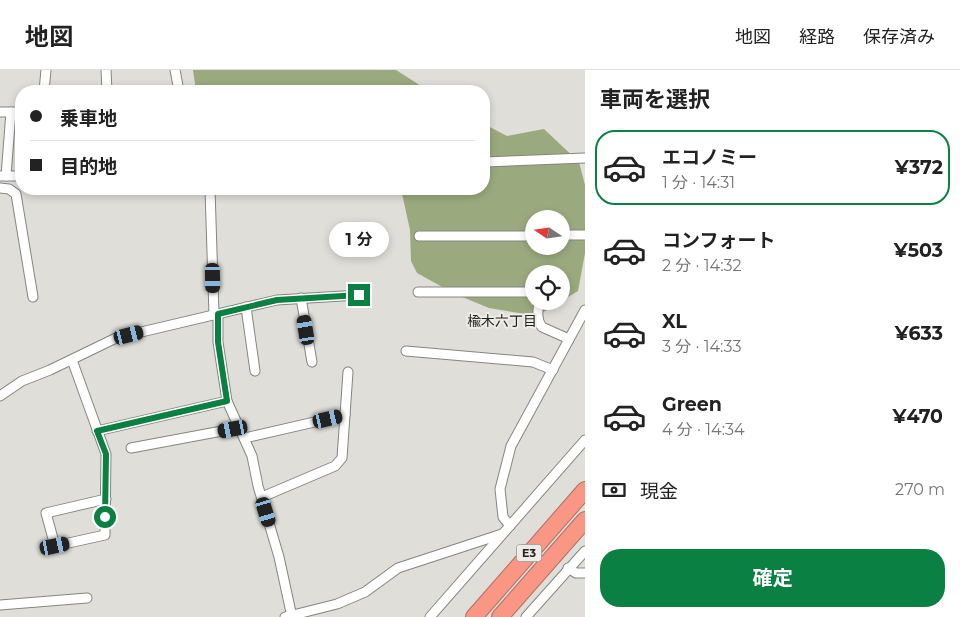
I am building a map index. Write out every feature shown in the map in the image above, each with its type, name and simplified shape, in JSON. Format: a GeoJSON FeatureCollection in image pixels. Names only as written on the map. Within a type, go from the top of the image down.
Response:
{"type":"FeatureCollection","features":[{"type":"Feature","properties":{"kind":"highway","name":"E3"},"geometry":{"type":"LineString","coordinates":[[474,617],[585,490]]}},
{"type":"Feature","properties":{"kind":"highway","name":"E3"},"geometry":{"type":"LineString","coordinates":[[500,617],[585,520]]}},
{"type":"Feature","properties":{"kind":"street"},"geometry":{"type":"LineString","coordinates":[[45,85],[46,70]]}},
{"type":"Feature","properties":{"kind":"street"},"geometry":{"type":"LineString","coordinates":[[106,70],[107,85]]}},
{"type":"Feature","properties":{"kind":"street"},"geometry":{"type":"LineString","coordinates":[[175,70],[178,85]]}},
{"type":"Feature","properties":{"kind":"street"},"geometry":{"type":"LineString","coordinates":[[0,112],[15,112]]}},
{"type":"Feature","properties":{"kind":"street"},"geometry":{"type":"LineString","coordinates":[[3,176],[11,112]]}},
{"type":"Feature","properties":{"kind":"street"},"geometry":{"type":"LineString","coordinates":[[490,162],[585,158]]}},
{"type":"Feature","properties":{"kind":"street"},"geometry":{"type":"LineString","coordinates":[[0,188],[9,189],[15,193]]}},
{"type":"Feature","properties":{"kind":"street"},"geometry":{"type":"LineString","coordinates":[[16,195],[33,297]]}},
{"type":"Feature","properties":{"kind":"street"},"geometry":{"type":"LineString","coordinates":[[210,195],[218,342],[227,401],[252,456],[279,557],[290,616],[337,604],[366,592],[398,568],[502,534]]}},
{"type":"Feature","properties":{"kind":"street"},"geometry":{"type":"LineString","coordinates":[[570,235],[585,235]]}},
{"type":"Feature","properties":{"kind":"street"},"geometry":{"type":"LineString","coordinates":[[420,236],[525,236]]}},
{"type":"Feature","properties":{"kind":"street"},"geometry":{"type":"LineString","coordinates":[[418,292],[525,292]]}},
{"type":"Feature","properties":{"kind":"street"},"geometry":{"type":"LineString","coordinates":[[0,396],[22,381],[72,360],[116,338],[277,300],[359,295]]}},
{"type":"Feature","properties":{"kind":"street"},"geometry":{"type":"LineString","coordinates":[[301,298],[312,362]]}},
{"type":"Feature","properties":{"kind":"street"},"geometry":{"type":"LineString","coordinates":[[246,307],[255,371]]}},
{"type":"Feature","properties":{"kind":"street"},"geometry":{"type":"LineString","coordinates":[[538,310],[539,324],[542,327],[570,339]]}},
{"type":"Feature","properties":{"kind":"street"},"geometry":{"type":"LineString","coordinates":[[510,526],[503,517],[500,489],[511,446],[585,310]]}},
{"type":"Feature","properties":{"kind":"street"},"geometry":{"type":"LineString","coordinates":[[406,351],[533,362],[553,370]]}},
{"type":"Feature","properties":{"kind":"street"},"geometry":{"type":"LineString","coordinates":[[72,360],[106,454],[106,499],[105,535],[55,546],[46,513],[106,499]]}},
{"type":"Feature","properties":{"kind":"street"},"geometry":{"type":"LineString","coordinates":[[262,498],[335,466],[342,458],[348,372]]}},
{"type":"Feature","properties":{"kind":"street"},"geometry":{"type":"LineString","coordinates":[[97,431],[227,401]]}},
{"type":"Feature","properties":{"kind":"street"},"geometry":{"type":"LineString","coordinates":[[245,438],[345,415]]}},
{"type":"Feature","properties":{"kind":"street"},"geometry":{"type":"LineString","coordinates":[[131,448],[238,428]]}},
{"type":"Feature","properties":{"kind":"street"},"geometry":{"type":"LineString","coordinates":[[430,617],[585,440]]}},
{"type":"Feature","properties":{"kind":"street"},"geometry":{"type":"LineString","coordinates":[[526,617],[585,551]]}},
{"type":"Feature","properties":{"kind":"street"},"geometry":{"type":"LineString","coordinates":[[568,568],[576,573],[585,572]]}},
{"type":"Feature","properties":{"kind":"street"},"geometry":{"type":"LineString","coordinates":[[0,605],[87,598]]}},
{"type":"Feature","properties":{"kind":"green space"},"geometry":{"type":"Polygon","coordinates":[[[193,70],[396,70],[420,85],[195,85],[193,70]]]}},
{"type":"Feature","properties":{"kind":"green space"},"geometry":{"type":"Polygon","coordinates":[[[490,127],[507,136],[544,129],[579,162],[585,185],[585,253],[578,291],[570,296],[570,265],[525,265],[525,310],[547,310],[537,316],[489,308],[455,294],[417,273],[411,261],[410,230],[402,195],[490,195],[490,127]]]}},
{"type":"Feature","properties":{"kind":"district","name":"楡木六丁目"},"geometry":{"type":"Point","coordinates":[502,321]}},
{"type":"Feature","properties":{"kind":"route"},"geometry":{"type":"LineString","coordinates":[[105,517],[106,454],[97,431],[227,401],[219,359],[218,314],[277,300],[359,295]]}}]}
